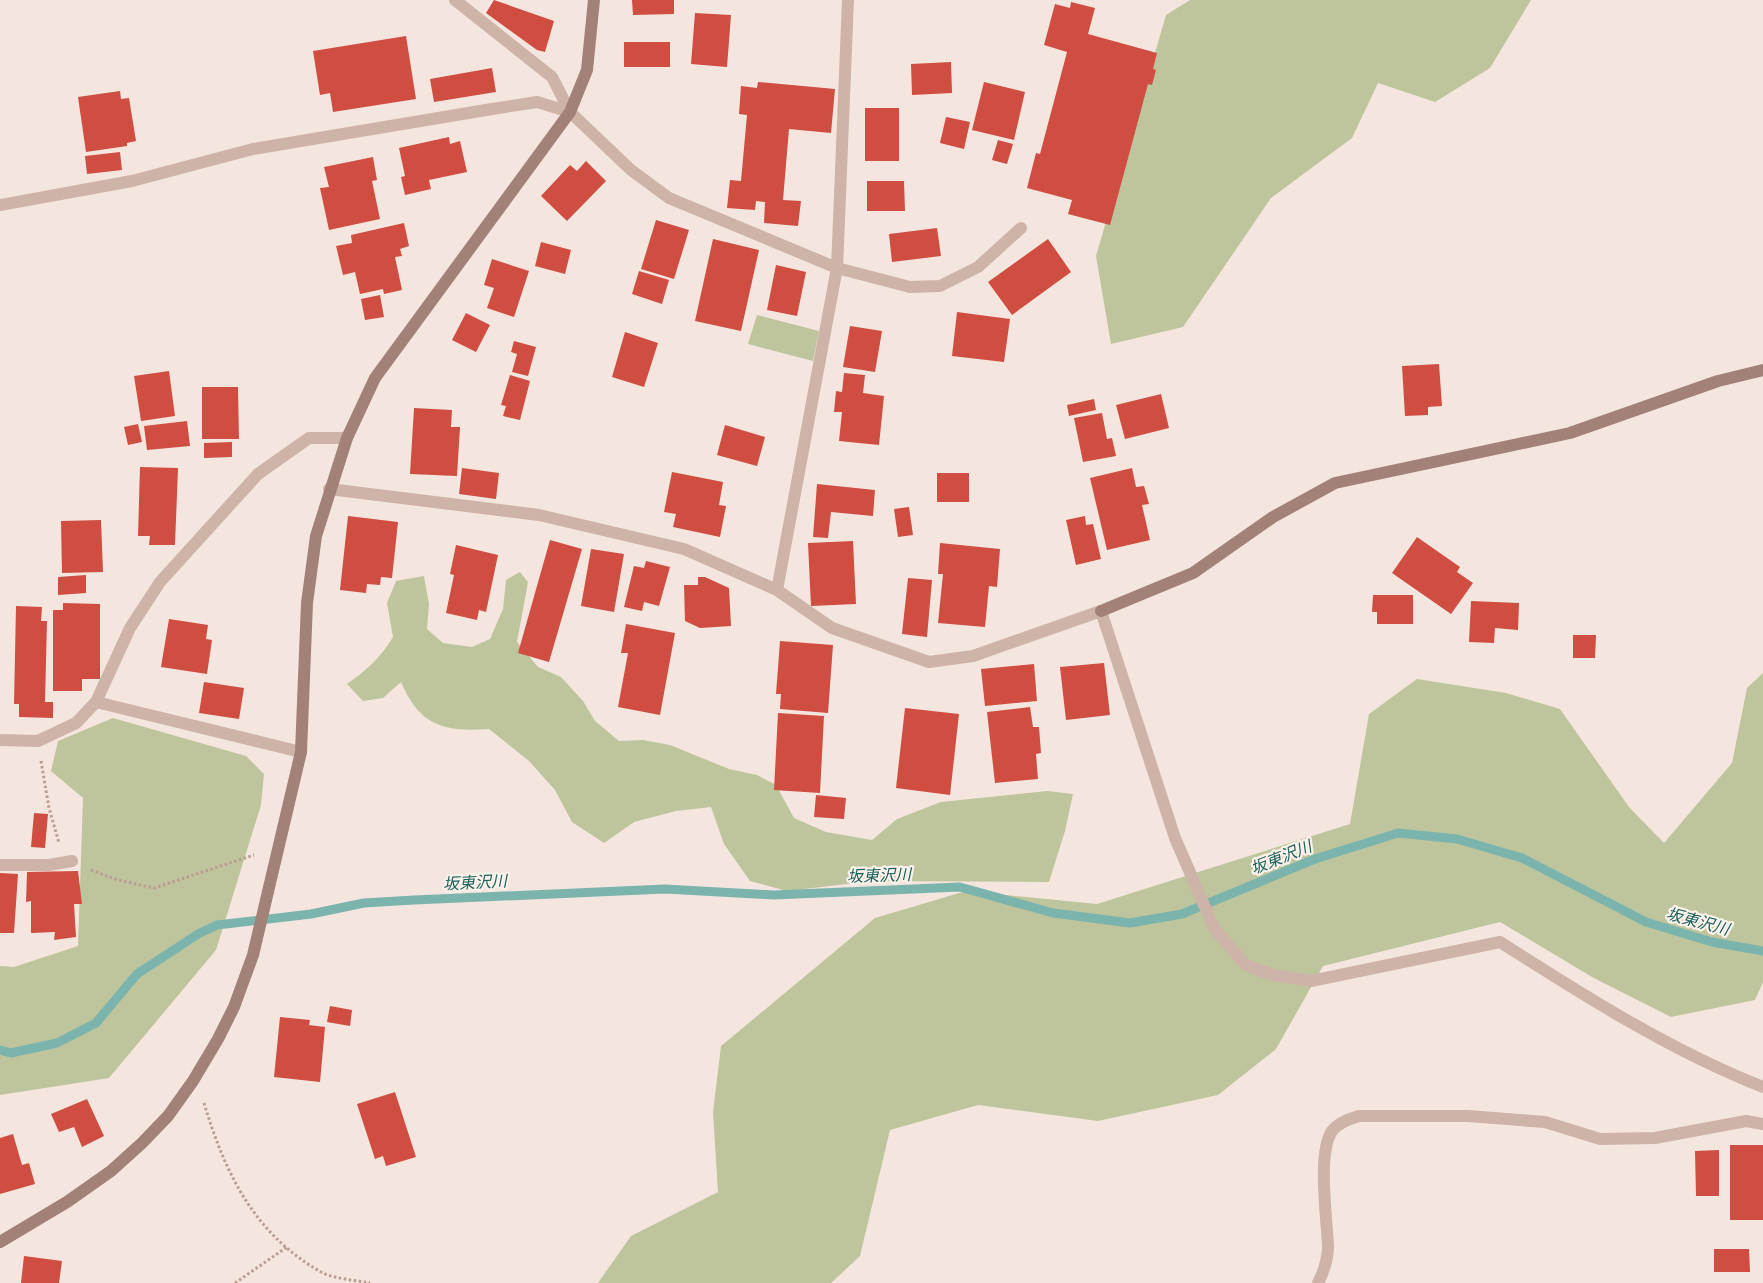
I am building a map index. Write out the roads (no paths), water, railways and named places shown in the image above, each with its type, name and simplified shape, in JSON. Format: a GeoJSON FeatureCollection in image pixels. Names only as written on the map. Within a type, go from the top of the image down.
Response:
{"type":"FeatureCollection","features":[{"type":"Feature","properties":{"kind":"street"},"geometry":{"type":"LineString","coordinates":[[455,0],[552,78],[570,112],[631,170],[669,198],[837,268],[910,287],[940,286],[978,267],[1021,228]]}},
{"type":"Feature","properties":{"kind":"street"},"geometry":{"type":"LineString","coordinates":[[0,1242],[67,1202],[111,1171],[168,1116],[193,1081],[234,1007],[253,955],[301,752],[307,603],[316,536],[347,438],[375,378],[570,112],[588,70],[594,0]]}},
{"type":"Feature","properties":{"kind":"street"},"geometry":{"type":"LineString","coordinates":[[777,590],[837,268],[848,0]]}},
{"type":"Feature","properties":{"kind":"street"},"geometry":{"type":"LineString","coordinates":[[0,205],[132,181],[253,149],[537,102],[570,112]]}},
{"type":"Feature","properties":{"kind":"street"},"geometry":{"type":"LineString","coordinates":[[330,489],[539,516],[684,549],[777,590],[832,628],[929,662],[973,656],[1101,611],[1193,573],[1273,517],[1335,483],[1570,433],[1718,381],[1763,370]]}},
{"type":"Feature","properties":{"kind":"street"},"geometry":{"type":"LineString","coordinates":[[0,740],[38,741],[76,723],[96,702],[130,628],[160,582],[258,474],[309,438],[347,438]]}},
{"type":"Feature","properties":{"kind":"street"},"geometry":{"type":"LineString","coordinates":[[1101,611],[1174,838],[1215,930],[1246,965],[1273,975],[1311,981],[1500,942],[1589,999],[1729,1074],[1763,1087]]}},
{"type":"Feature","properties":{"kind":"street"},"geometry":{"type":"LineString","coordinates":[[96,702],[301,752]]}},
{"type":"Feature","properties":{"kind":"street"},"geometry":{"type":"LineString","coordinates":[[0,865],[49,865],[72,861]]}},
{"type":"Feature","properties":{"kind":"street"},"geometry":{"type":"LineString","coordinates":[[1318,1283],[1326,1267],[1328,1247],[1323,1208],[1325,1156],[1332,1131],[1344,1121],[1359,1116],[1468,1116],[1545,1122],[1600,1139],[1655,1138],[1746,1121],[1763,1124]]}},
{"type":"Feature","properties":{"kind":"waterway","name":"坂東沢川"},"geometry":{"type":"LineString","coordinates":[[0,1050],[11,1053],[57,1043],[96,1023],[137,974],[198,934],[217,925],[311,914],[364,903],[414,900],[665,889],[774,895],[960,887],[1053,913],[1130,923],[1182,914],[1315,859],[1398,833],[1457,839],[1522,858],[1646,922],[1712,942],[1763,951]]}}]}
